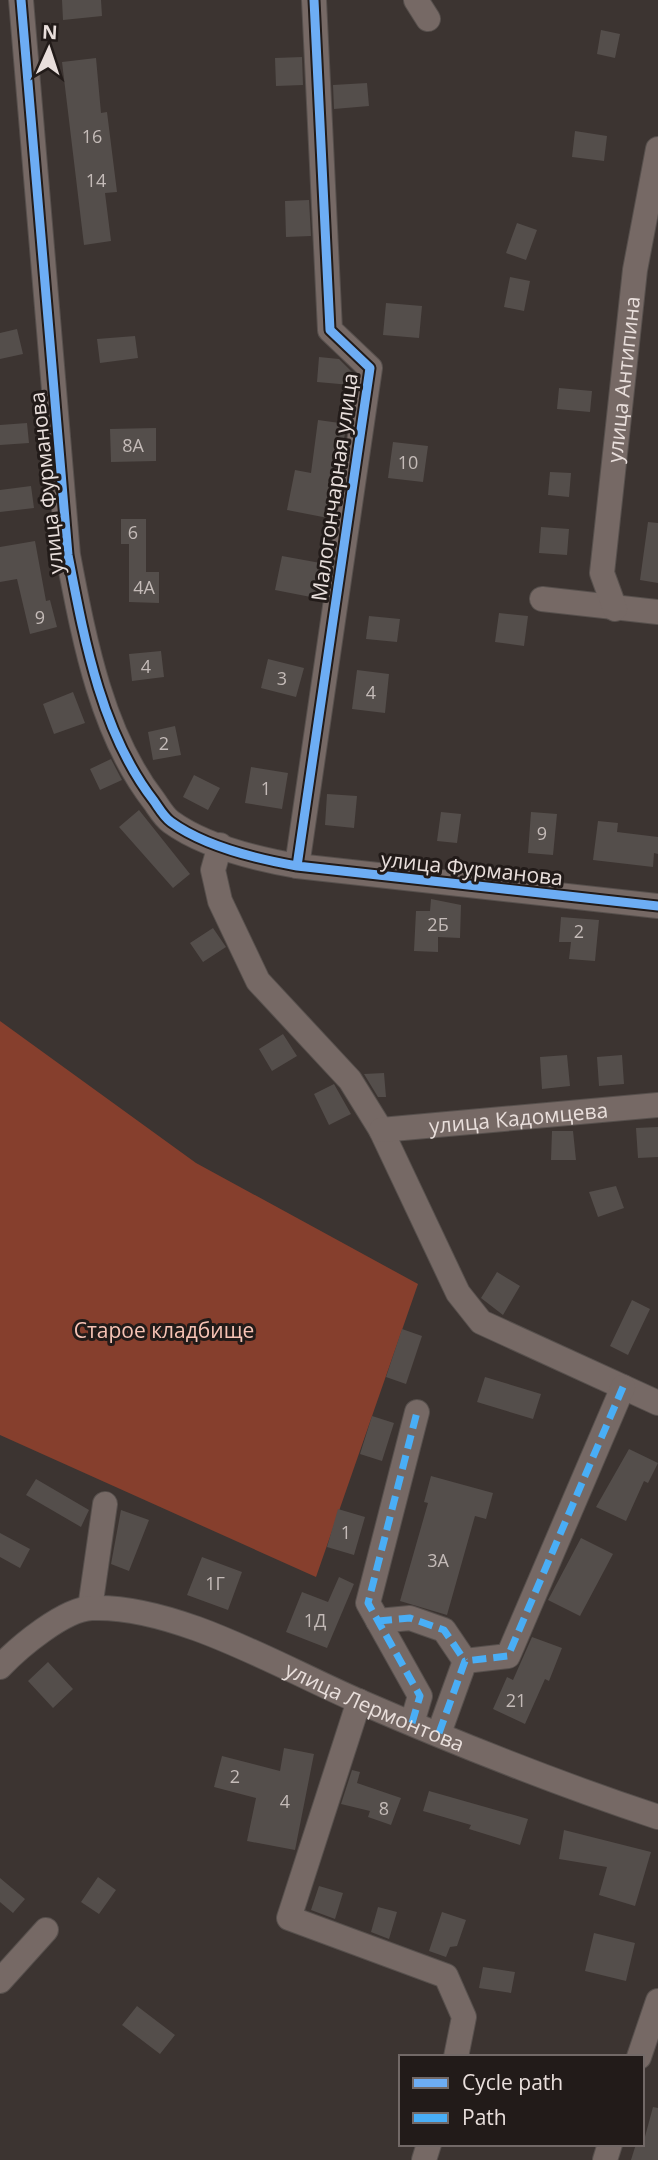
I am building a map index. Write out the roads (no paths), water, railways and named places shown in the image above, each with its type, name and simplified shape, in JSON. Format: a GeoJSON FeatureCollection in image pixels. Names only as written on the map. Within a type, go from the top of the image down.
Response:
{"type":"FeatureCollection","features":[{"type":"Feature","properties":{"kind":"street","name":"улица Фурманова"},"geometry":{"type":"LineString","coordinates":[[21,0],[68,555],[85,643],[108,713],[139,782],[170,822],[250,858],[297,866],[658,906]]}},
{"type":"Feature","properties":{"kind":"street","name":"Малогончарная улица"},"geometry":{"type":"LineString","coordinates":[[297,866],[370,368],[330,330],[314,0]]}},
{"type":"Feature","properties":{"kind":"street","name":"улица Антипина"},"geometry":{"type":"LineString","coordinates":[[615,609],[602,573],[635,270],[658,149]]}},
{"type":"Feature","properties":{"kind":"street"},"geometry":{"type":"LineString","coordinates":[[542,599],[658,612]]}},
{"type":"Feature","properties":{"kind":"street"},"geometry":{"type":"LineString","coordinates":[[220,845],[213,870],[220,901],[258,981],[350,1080],[380,1130],[458,1293],[481,1322],[658,1403]]}},
{"type":"Feature","properties":{"kind":"street","name":"улица Кадомцева"},"geometry":{"type":"LineString","coordinates":[[380,1130],[658,1105]]}},
{"type":"Feature","properties":{"kind":"street"},"geometry":{"type":"LineString","coordinates":[[465,1661],[508,1656],[623,1387]]}},
{"type":"Feature","properties":{"kind":"street"},"geometry":{"type":"LineString","coordinates":[[412,1723],[420,1696],[368,1603],[416,1412]]}},
{"type":"Feature","properties":{"kind":"street"},"geometry":{"type":"LineString","coordinates":[[0,1667],[61,1619],[90,1608],[105,1504]]}},
{"type":"Feature","properties":{"kind":"street","name":"улица Лермонтова"},"geometry":{"type":"LineString","coordinates":[[90,1608],[134,1612],[194,1627],[412,1723],[658,1817]]}},
{"type":"Feature","properties":{"kind":"street"},"geometry":{"type":"LineString","coordinates":[[378,1621],[410,1618],[444,1630],[465,1661]]}},
{"type":"Feature","properties":{"kind":"street"},"geometry":{"type":"LineString","coordinates":[[439,1733],[465,1661]]}},
{"type":"Feature","properties":{"kind":"street"},"geometry":{"type":"LineString","coordinates":[[359,1701],[289,1918],[446,1976],[464,2017],[456,2055]]}},
{"type":"Feature","properties":{"kind":"street"},"geometry":{"type":"LineString","coordinates":[[0,1981],[46,1930]]}},
{"type":"Feature","properties":{"kind":"street"},"geometry":{"type":"LineString","coordinates":[[640,2055],[658,2001]]}},
{"type":"Feature","properties":{"kind":"park label","name":"Старое кладбище"},"geometry":{"type":"Point","coordinates":[164,1330]}}]}
